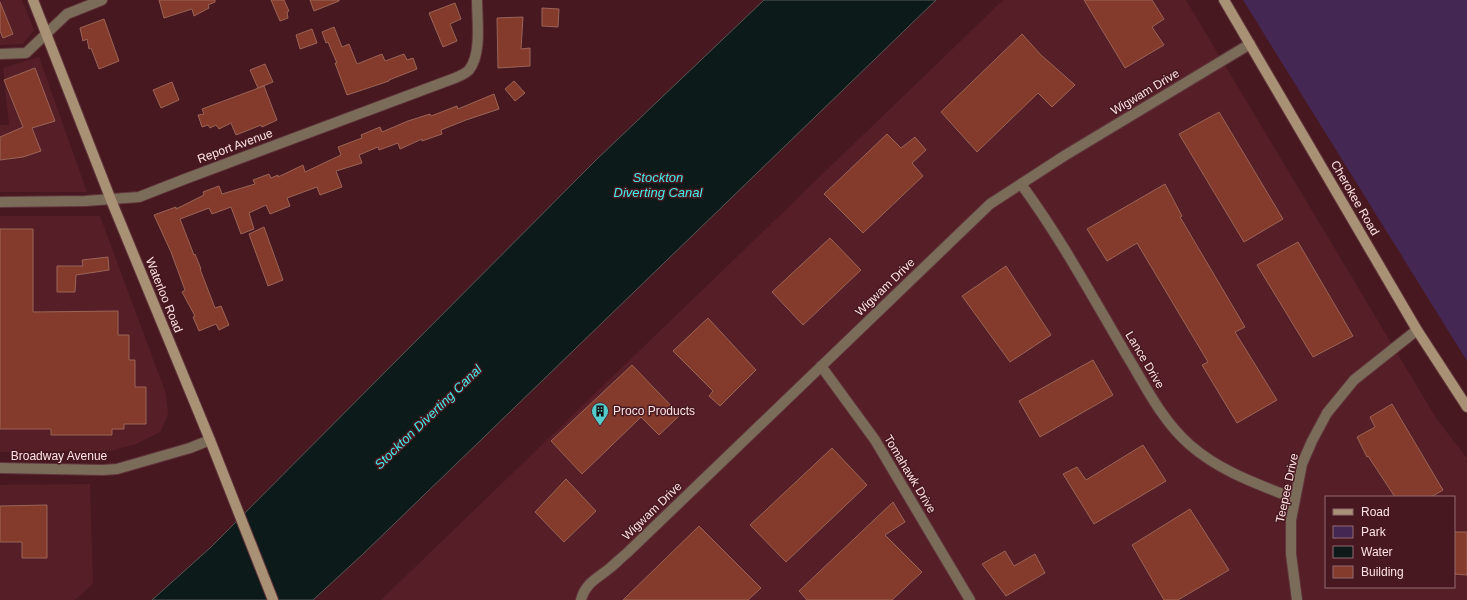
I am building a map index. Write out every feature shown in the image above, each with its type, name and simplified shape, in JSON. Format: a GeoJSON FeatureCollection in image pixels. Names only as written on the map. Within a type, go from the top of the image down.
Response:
{"type":"FeatureCollection","features":[{"type":"Feature","properties":{"kind":"main road","name":"Waterloo Road"},"geometry":{"type":"LineString","coordinates":[[33,0],[111,200],[210,440],[273,600]]}},
{"type":"Feature","properties":{"kind":"main road","name":"Cherokee Road"},"geometry":{"type":"LineString","coordinates":[[1224,0],[1417,330],[1467,407]]}},
{"type":"Feature","properties":{"kind":"street"},"geometry":{"type":"LineString","coordinates":[[0,54],[26,53],[67,14],[102,0]]}},
{"type":"Feature","properties":{"kind":"street","name":"Report Avenue"},"geometry":{"type":"LineString","coordinates":[[0,202],[111,200],[139,197],[455,78],[464,74],[469,69],[476,56],[477,0]]}},
{"type":"Feature","properties":{"kind":"street","name":"Wigwam Drive"},"geometry":{"type":"LineString","coordinates":[[581,600],[584,589],[590,583],[627,553],[990,204],[1070,152],[1250,44]]}},
{"type":"Feature","properties":{"kind":"street","name":"Lance Drive"},"geometry":{"type":"LineString","coordinates":[[1021,184],[1042,212],[1142,381],[1165,417],[1177,432],[1190,445],[1213,462],[1241,478],[1295,499]]}},
{"type":"Feature","properties":{"kind":"street","name":"Teepee Drive"},"geometry":{"type":"LineString","coordinates":[[1297,600],[1290,548],[1291,520],[1302,464],[1312,441],[1327,413],[1354,380],[1417,330]]}},
{"type":"Feature","properties":{"kind":"street","name":"Tomahawk Drive"},"geometry":{"type":"LineString","coordinates":[[821,366],[875,440],[970,600]]}},
{"type":"Feature","properties":{"kind":"street","name":"Broadway Avenue"},"geometry":{"type":"LineString","coordinates":[[0,468],[117,469],[190,448],[210,440]]}},
{"type":"Feature","properties":{"kind":"shaded area"},"geometry":{"type":"Polygon","coordinates":[[[0,0],[22,0],[34,30],[23,44],[0,45],[0,0]]]}},
{"type":"Feature","properties":{"kind":"shaded area"},"geometry":{"type":"Polygon","coordinates":[[[1003,0],[1186,0],[1436,418],[1467,458],[1467,600],[381,600],[1003,0]]]}},
{"type":"Feature","properties":{"kind":"shaded area"},"geometry":{"type":"Polygon","coordinates":[[[39,57],[87,192],[0,192],[0,125],[9,125],[3,68],[39,57]]]}},
{"type":"Feature","properties":{"kind":"shaded area"},"geometry":{"type":"Polygon","coordinates":[[[0,216],[100,216],[166,394],[168,415],[160,432],[136,444],[111,451],[0,452],[0,216]]]}},
{"type":"Feature","properties":{"kind":"shaded area"},"geometry":{"type":"Polygon","coordinates":[[[90,484],[93,583],[75,600],[0,600],[0,485],[90,484]]]}},
{"type":"Feature","properties":{"kind":"green space"},"geometry":{"type":"Polygon","coordinates":[[[1243,0],[1467,0],[1467,361],[1243,0]]]}},
{"type":"Feature","properties":{"kind":"water","name":"Stockton Diverting Canal"},"geometry":{"type":"Polygon","coordinates":[[[764,0],[936,0],[363,554],[313,600],[152,600],[210,548],[596,160],[764,0]]]}},
{"type":"Feature","properties":{"kind":"building"},"geometry":{"type":"Polygon","coordinates":[[[159,0],[215,0],[215,2],[208,5],[209,8],[194,16],[192,9],[164,18],[159,0]]]}},
{"type":"Feature","properties":{"kind":"building"},"geometry":{"type":"Polygon","coordinates":[[[271,0],[284,0],[289,11],[287,12],[288,18],[280,21],[271,0]]]}},
{"type":"Feature","properties":{"kind":"building"},"geometry":{"type":"Polygon","coordinates":[[[310,0],[339,0],[339,1],[314,11],[310,0]]]}},
{"type":"Feature","properties":{"kind":"building"},"geometry":{"type":"Polygon","coordinates":[[[1084,0],[1152,0],[1164,19],[1152,27],[1164,45],[1125,68],[1084,0]]]}},
{"type":"Feature","properties":{"kind":"building"},"geometry":{"type":"Polygon","coordinates":[[[0,2],[13,34],[3,38],[0,31],[0,2]]]}},
{"type":"Feature","properties":{"kind":"building"},"geometry":{"type":"Polygon","coordinates":[[[455,3],[461,19],[450,24],[457,41],[443,47],[429,13],[455,3]]]}},
{"type":"Feature","properties":{"kind":"building"},"geometry":{"type":"Polygon","coordinates":[[[542,8],[559,9],[558,27],[542,26],[542,8]]]}},
{"type":"Feature","properties":{"kind":"building"},"geometry":{"type":"Polygon","coordinates":[[[523,17],[521,49],[530,48],[530,66],[498,68],[497,18],[523,17]]]}},
{"type":"Feature","properties":{"kind":"building"},"geometry":{"type":"Polygon","coordinates":[[[104,19],[119,61],[99,69],[91,48],[89,49],[87,39],[83,41],[80,28],[104,19]]]}},
{"type":"Feature","properties":{"kind":"building"},"geometry":{"type":"Polygon","coordinates":[[[334,27],[342,47],[349,44],[357,64],[382,54],[385,61],[404,54],[407,60],[413,58],[417,69],[389,81],[347,95],[335,63],[337,63],[322,32],[334,27]]]}},
{"type":"Feature","properties":{"kind":"building"},"geometry":{"type":"Polygon","coordinates":[[[312,29],[317,43],[300,49],[296,35],[312,29]]]}},
{"type":"Feature","properties":{"kind":"building"},"geometry":{"type":"Polygon","coordinates":[[[1022,34],[1041,55],[1075,85],[1052,107],[1038,93],[977,152],[941,112],[1022,34]]]}},
{"type":"Feature","properties":{"kind":"building"},"geometry":{"type":"Polygon","coordinates":[[[265,64],[273,82],[258,88],[250,70],[265,64]]]}},
{"type":"Feature","properties":{"kind":"building"},"geometry":{"type":"Polygon","coordinates":[[[35,68],[55,121],[32,128],[41,151],[23,157],[0,160],[0,137],[23,127],[4,80],[35,68]]]}},
{"type":"Feature","properties":{"kind":"building"},"geometry":{"type":"Polygon","coordinates":[[[514,81],[525,93],[515,101],[505,89],[514,81]]]}},
{"type":"Feature","properties":{"kind":"building"},"geometry":{"type":"Polygon","coordinates":[[[172,82],[179,100],[161,108],[153,90],[172,82]]]}},
{"type":"Feature","properties":{"kind":"building"},"geometry":{"type":"Polygon","coordinates":[[[264,86],[277,120],[262,127],[261,125],[236,135],[231,123],[219,129],[216,125],[210,128],[208,125],[202,127],[198,115],[204,114],[202,109],[264,86]]]}},
{"type":"Feature","properties":{"kind":"building"},"geometry":{"type":"Polygon","coordinates":[[[494,94],[499,109],[441,130],[442,134],[422,141],[422,139],[400,149],[398,143],[379,150],[378,147],[359,155],[362,163],[336,171],[342,187],[320,195],[317,187],[287,198],[290,206],[270,214],[266,205],[249,213],[254,229],[241,234],[231,207],[212,214],[209,208],[180,219],[201,269],[215,308],[221,306],[229,325],[219,330],[216,324],[199,331],[193,317],[195,316],[182,292],[185,290],[171,252],[154,215],[176,207],[176,209],[204,195],[203,192],[219,186],[222,194],[255,184],[253,180],[269,174],[271,178],[278,175],[278,177],[303,165],[305,172],[341,155],[338,147],[362,138],[361,135],[380,127],[382,132],[430,114],[431,116],[457,106],[458,109],[494,94]]]}},
{"type":"Feature","properties":{"kind":"building"},"geometry":{"type":"Polygon","coordinates":[[[1219,112],[1283,219],[1244,242],[1179,134],[1219,112]]]}},
{"type":"Feature","properties":{"kind":"building"},"geometry":{"type":"Polygon","coordinates":[[[887,134],[901,148],[915,137],[926,150],[912,163],[923,176],[863,233],[824,194],[887,134]]]}},
{"type":"Feature","properties":{"kind":"building"},"geometry":{"type":"Polygon","coordinates":[[[1165,184],[1182,216],[1180,217],[1245,327],[1235,332],[1277,400],[1237,423],[1202,365],[1208,362],[1137,243],[1107,261],[1087,229],[1165,184]]]}},
{"type":"Feature","properties":{"kind":"building"},"geometry":{"type":"Polygon","coordinates":[[[264,227],[283,280],[268,286],[249,234],[264,227]]]}},
{"type":"Feature","properties":{"kind":"building"},"geometry":{"type":"Polygon","coordinates":[[[0,229],[33,229],[33,312],[118,311],[118,335],[129,335],[129,360],[135,360],[135,387],[146,387],[146,424],[124,424],[124,429],[112,429],[112,435],[51,435],[51,429],[0,429],[0,229]]]}},
{"type":"Feature","properties":{"kind":"building"},"geometry":{"type":"Polygon","coordinates":[[[830,238],[861,270],[803,325],[772,292],[830,238]]]}},
{"type":"Feature","properties":{"kind":"building"},"geometry":{"type":"Polygon","coordinates":[[[1298,242],[1353,336],[1313,357],[1257,265],[1298,242]]]}},
{"type":"Feature","properties":{"kind":"building"},"geometry":{"type":"Polygon","coordinates":[[[108,257],[109,270],[76,275],[75,292],[57,292],[57,266],[83,266],[82,260],[108,257]]]}},
{"type":"Feature","properties":{"kind":"building"},"geometry":{"type":"Polygon","coordinates":[[[1006,266],[1051,335],[1010,362],[962,296],[1006,266]]]}},
{"type":"Feature","properties":{"kind":"building"},"geometry":{"type":"Polygon","coordinates":[[[708,318],[756,370],[720,406],[709,396],[713,391],[673,351],[708,318]]]}},
{"type":"Feature","properties":{"kind":"building"},"geometry":{"type":"Polygon","coordinates":[[[1093,360],[1113,395],[1040,437],[1019,401],[1093,360]]]}},
{"type":"Feature","properties":{"kind":"building","name":"Proco Products"},"geometry":{"type":"Polygon","coordinates":[[[632,365],[680,415],[659,435],[641,417],[582,474],[551,441],[632,365]]]}},
{"type":"Feature","properties":{"kind":"building"},"geometry":{"type":"Polygon","coordinates":[[[1392,404],[1443,490],[1433,496],[1394,496],[1368,456],[1367,457],[1357,437],[1375,427],[1370,417],[1392,404]]]}},
{"type":"Feature","properties":{"kind":"building"},"geometry":{"type":"Polygon","coordinates":[[[1143,445],[1166,481],[1094,524],[1063,474],[1077,467],[1086,480],[1143,445]]]}},
{"type":"Feature","properties":{"kind":"building"},"geometry":{"type":"Polygon","coordinates":[[[832,448],[867,485],[786,562],[750,525],[832,448]]]}},
{"type":"Feature","properties":{"kind":"building"},"geometry":{"type":"Polygon","coordinates":[[[566,479],[596,511],[564,542],[535,512],[566,479]]]}},
{"type":"Feature","properties":{"kind":"building"},"geometry":{"type":"Polygon","coordinates":[[[893,502],[905,522],[885,535],[922,572],[892,600],[807,600],[799,591],[893,502]]]}},
{"type":"Feature","properties":{"kind":"building"},"geometry":{"type":"Polygon","coordinates":[[[47,505],[47,558],[22,558],[22,542],[0,542],[0,506],[47,505]]]}},
{"type":"Feature","properties":{"kind":"building"},"geometry":{"type":"Polygon","coordinates":[[[1190,509],[1229,570],[1178,600],[1164,600],[1132,545],[1190,509]]]}},
{"type":"Feature","properties":{"kind":"building"},"geometry":{"type":"Polygon","coordinates":[[[699,526],[761,588],[748,600],[623,600],[699,526]]]}},
{"type":"Feature","properties":{"kind":"building"},"geometry":{"type":"Polygon","coordinates":[[[1455,532],[1467,532],[1467,575],[1455,574],[1455,532]]]}},
{"type":"Feature","properties":{"kind":"building"},"geometry":{"type":"Polygon","coordinates":[[[1005,551],[1014,566],[1035,554],[1045,573],[1006,596],[982,564],[1005,551]]]}},
{"type":"Feature","properties":{"kind":"place","name":"Proco Products"},"geometry":{"type":"Point","coordinates":[600,426]}}]}
